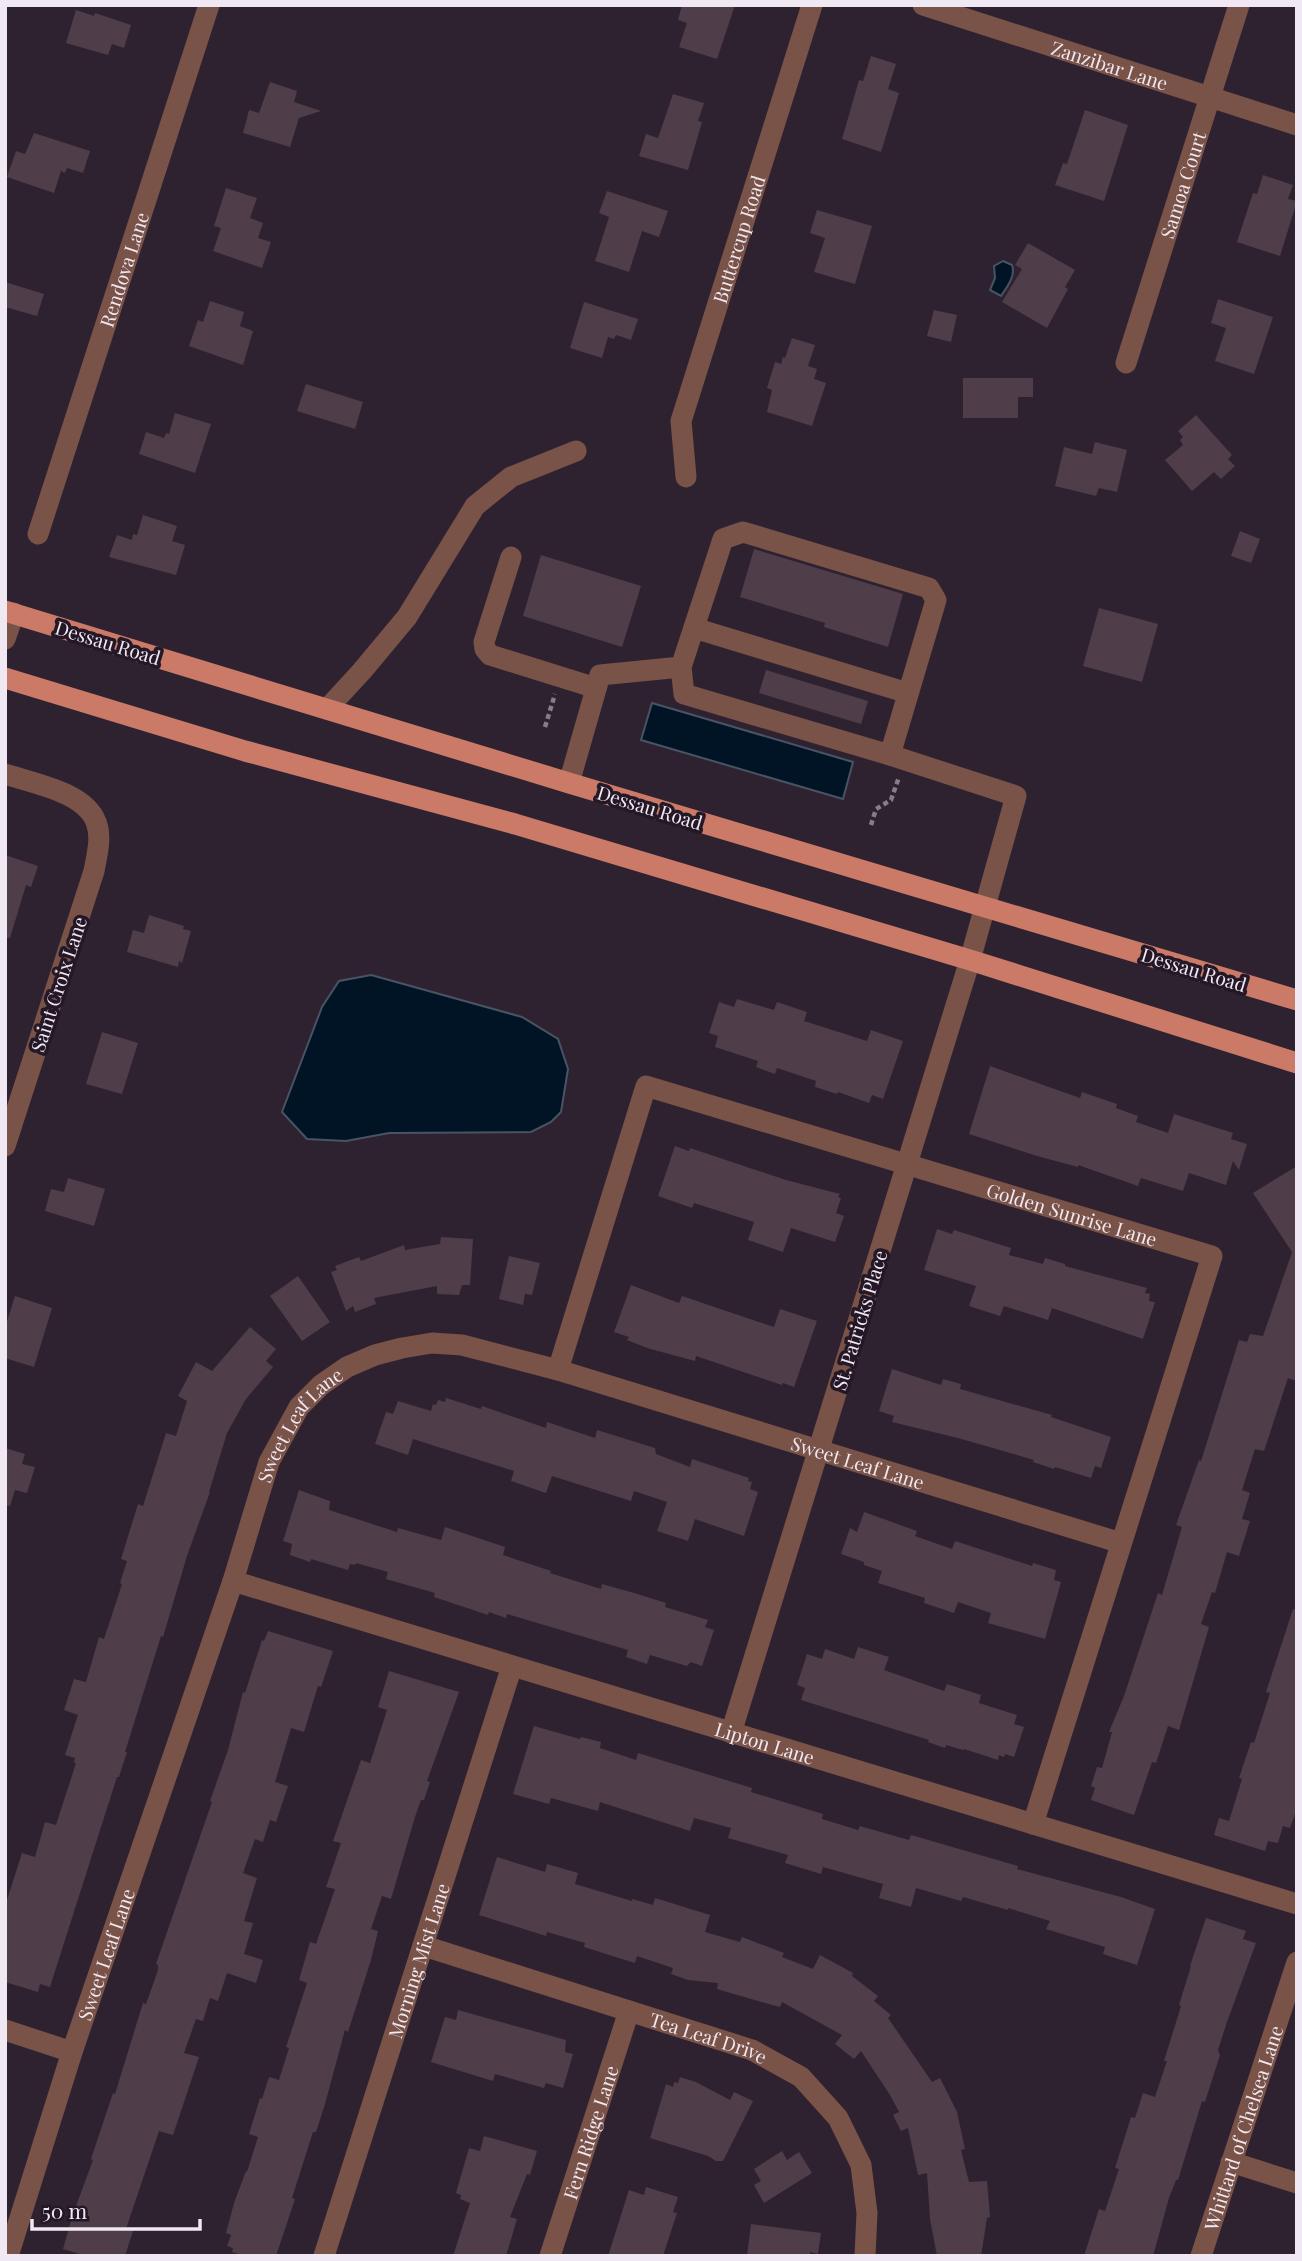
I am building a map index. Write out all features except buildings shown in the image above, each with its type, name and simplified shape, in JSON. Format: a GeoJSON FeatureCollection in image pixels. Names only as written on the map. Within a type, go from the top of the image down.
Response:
{"type":"FeatureCollection","features":[{"type":"Feature","properties":{"kind":"main road","name":"Dessau Road"},"geometry":{"type":"LineString","coordinates":[[10,612],[569,783],[1297,1000]]}},
{"type":"Feature","properties":{"kind":"main road"},"geometry":{"type":"LineString","coordinates":[[5,678],[245,751],[527,827],[970,960],[1297,1063]]}},
{"type":"Feature","properties":{"kind":"street","name":"Rendova Lane"},"geometry":{"type":"LineString","coordinates":[[38,534],[209,5]]}},
{"type":"Feature","properties":{"kind":"street","name":"Buttercup Road"},"geometry":{"type":"LineString","coordinates":[[686,477],[681,421],[812,5]]}},
{"type":"Feature","properties":{"kind":"street","name":"Zanzibar Lane"},"geometry":{"type":"LineString","coordinates":[[923,5],[1297,124]]}},
{"type":"Feature","properties":{"kind":"street","name":"Samoa Court"},"geometry":{"type":"LineString","coordinates":[[1126,363],[1239,5]]}},
{"type":"Feature","properties":{"kind":"street"},"geometry":{"type":"LineString","coordinates":[[327,709],[407,617],[475,506],[511,477],[576,451]]}},
{"type":"Feature","properties":{"kind":"street"},"geometry":{"type":"LineString","coordinates":[[743,532],[929,588],[936,600],[890,755],[684,694],[681,667],[723,539],[743,532]]}},
{"type":"Feature","properties":{"kind":"street"},"geometry":{"type":"LineString","coordinates":[[511,558],[484,642],[485,649],[490,655],[596,688]]}},
{"type":"Feature","properties":{"kind":"street"},"geometry":{"type":"LineString","coordinates":[[5,639],[10,612]]}},
{"type":"Feature","properties":{"kind":"street"},"geometry":{"type":"LineString","coordinates":[[694,628],[908,693]]}},
{"type":"Feature","properties":{"kind":"street"},"geometry":{"type":"LineString","coordinates":[[569,783],[600,675],[681,667]]}},
{"type":"Feature","properties":{"kind":"street","name":"St. Patricks Place"},"geometry":{"type":"LineString","coordinates":[[731,1732],[970,960],[1016,796],[890,755]]}},
{"type":"Feature","properties":{"kind":"street","name":"Saint Croix Lane"},"geometry":{"type":"LineString","coordinates":[[5,774],[70,795],[83,804],[96,820],[99,840],[94,871],[5,1146]]}},
{"type":"Feature","properties":{"kind":"street","name":"Golden Sunrise Lane"},"geometry":{"type":"LineString","coordinates":[[558,1370],[646,1086],[1212,1256],[1033,1824]]}},
{"type":"Feature","properties":{"kind":"street","name":"Sweet Leaf Lane"},"geometry":{"type":"LineString","coordinates":[[8,2256],[72,2052],[233,1581],[269,1461],[299,1407],[321,1385],[346,1367],[375,1355],[432,1343],[462,1345],[558,1370],[819,1448],[1121,1543]]}},
{"type":"Feature","properties":{"kind":"street","name":"Lipton Lane"},"geometry":{"type":"LineString","coordinates":[[233,1581],[1297,1904]]}},
{"type":"Feature","properties":{"kind":"street","name":"Morning Mist Lane"},"geometry":{"type":"LineString","coordinates":[[324,2256],[512,1666]]}},
{"type":"Feature","properties":{"kind":"street","name":"Tea Leaf Drive"},"geometry":{"type":"LineString","coordinates":[[424,1946],[752,2050],[801,2077],[838,2118],[861,2165],[867,2213],[865,2256]]}},
{"type":"Feature","properties":{"kind":"street","name":"Whittard of Chelsea Lane"},"geometry":{"type":"LineString","coordinates":[[1201,2256],[1297,1962]]}},
{"type":"Feature","properties":{"kind":"street","name":"Fern Ridge Lane"},"geometry":{"type":"LineString","coordinates":[[551,2256],[629,2011]]}},
{"type":"Feature","properties":{"kind":"street"},"geometry":{"type":"LineString","coordinates":[[5,2030],[72,2052]]}},
{"type":"Feature","properties":{"kind":"street"},"geometry":{"type":"LineString","coordinates":[[1231,2162],[1297,2183]]}},
{"type":"Feature","properties":{"kind":"path"},"geometry":{"type":"LineString","coordinates":[[545,727],[556,690]]}},
{"type":"Feature","properties":{"kind":"path"},"geometry":{"type":"LineString","coordinates":[[871,825],[876,809],[891,800],[900,775]]}},
{"type":"Feature","properties":{"kind":"water"},"geometry":{"type":"Polygon","coordinates":[[[1003,261],[1012,265],[1013,273],[1001,296],[990,290],[995,278],[994,266],[1003,261]]]}},
{"type":"Feature","properties":{"kind":"water"},"geometry":{"type":"Polygon","coordinates":[[[652,703],[853,762],[843,799],[641,740],[652,703]]]}},
{"type":"Feature","properties":{"kind":"water"},"geometry":{"type":"Polygon","coordinates":[[[371,975],[522,1017],[558,1039],[568,1069],[561,1112],[551,1122],[531,1132],[389,1133],[346,1141],[307,1139],[282,1112],[322,1007],[339,981],[371,975]]]}}]}
